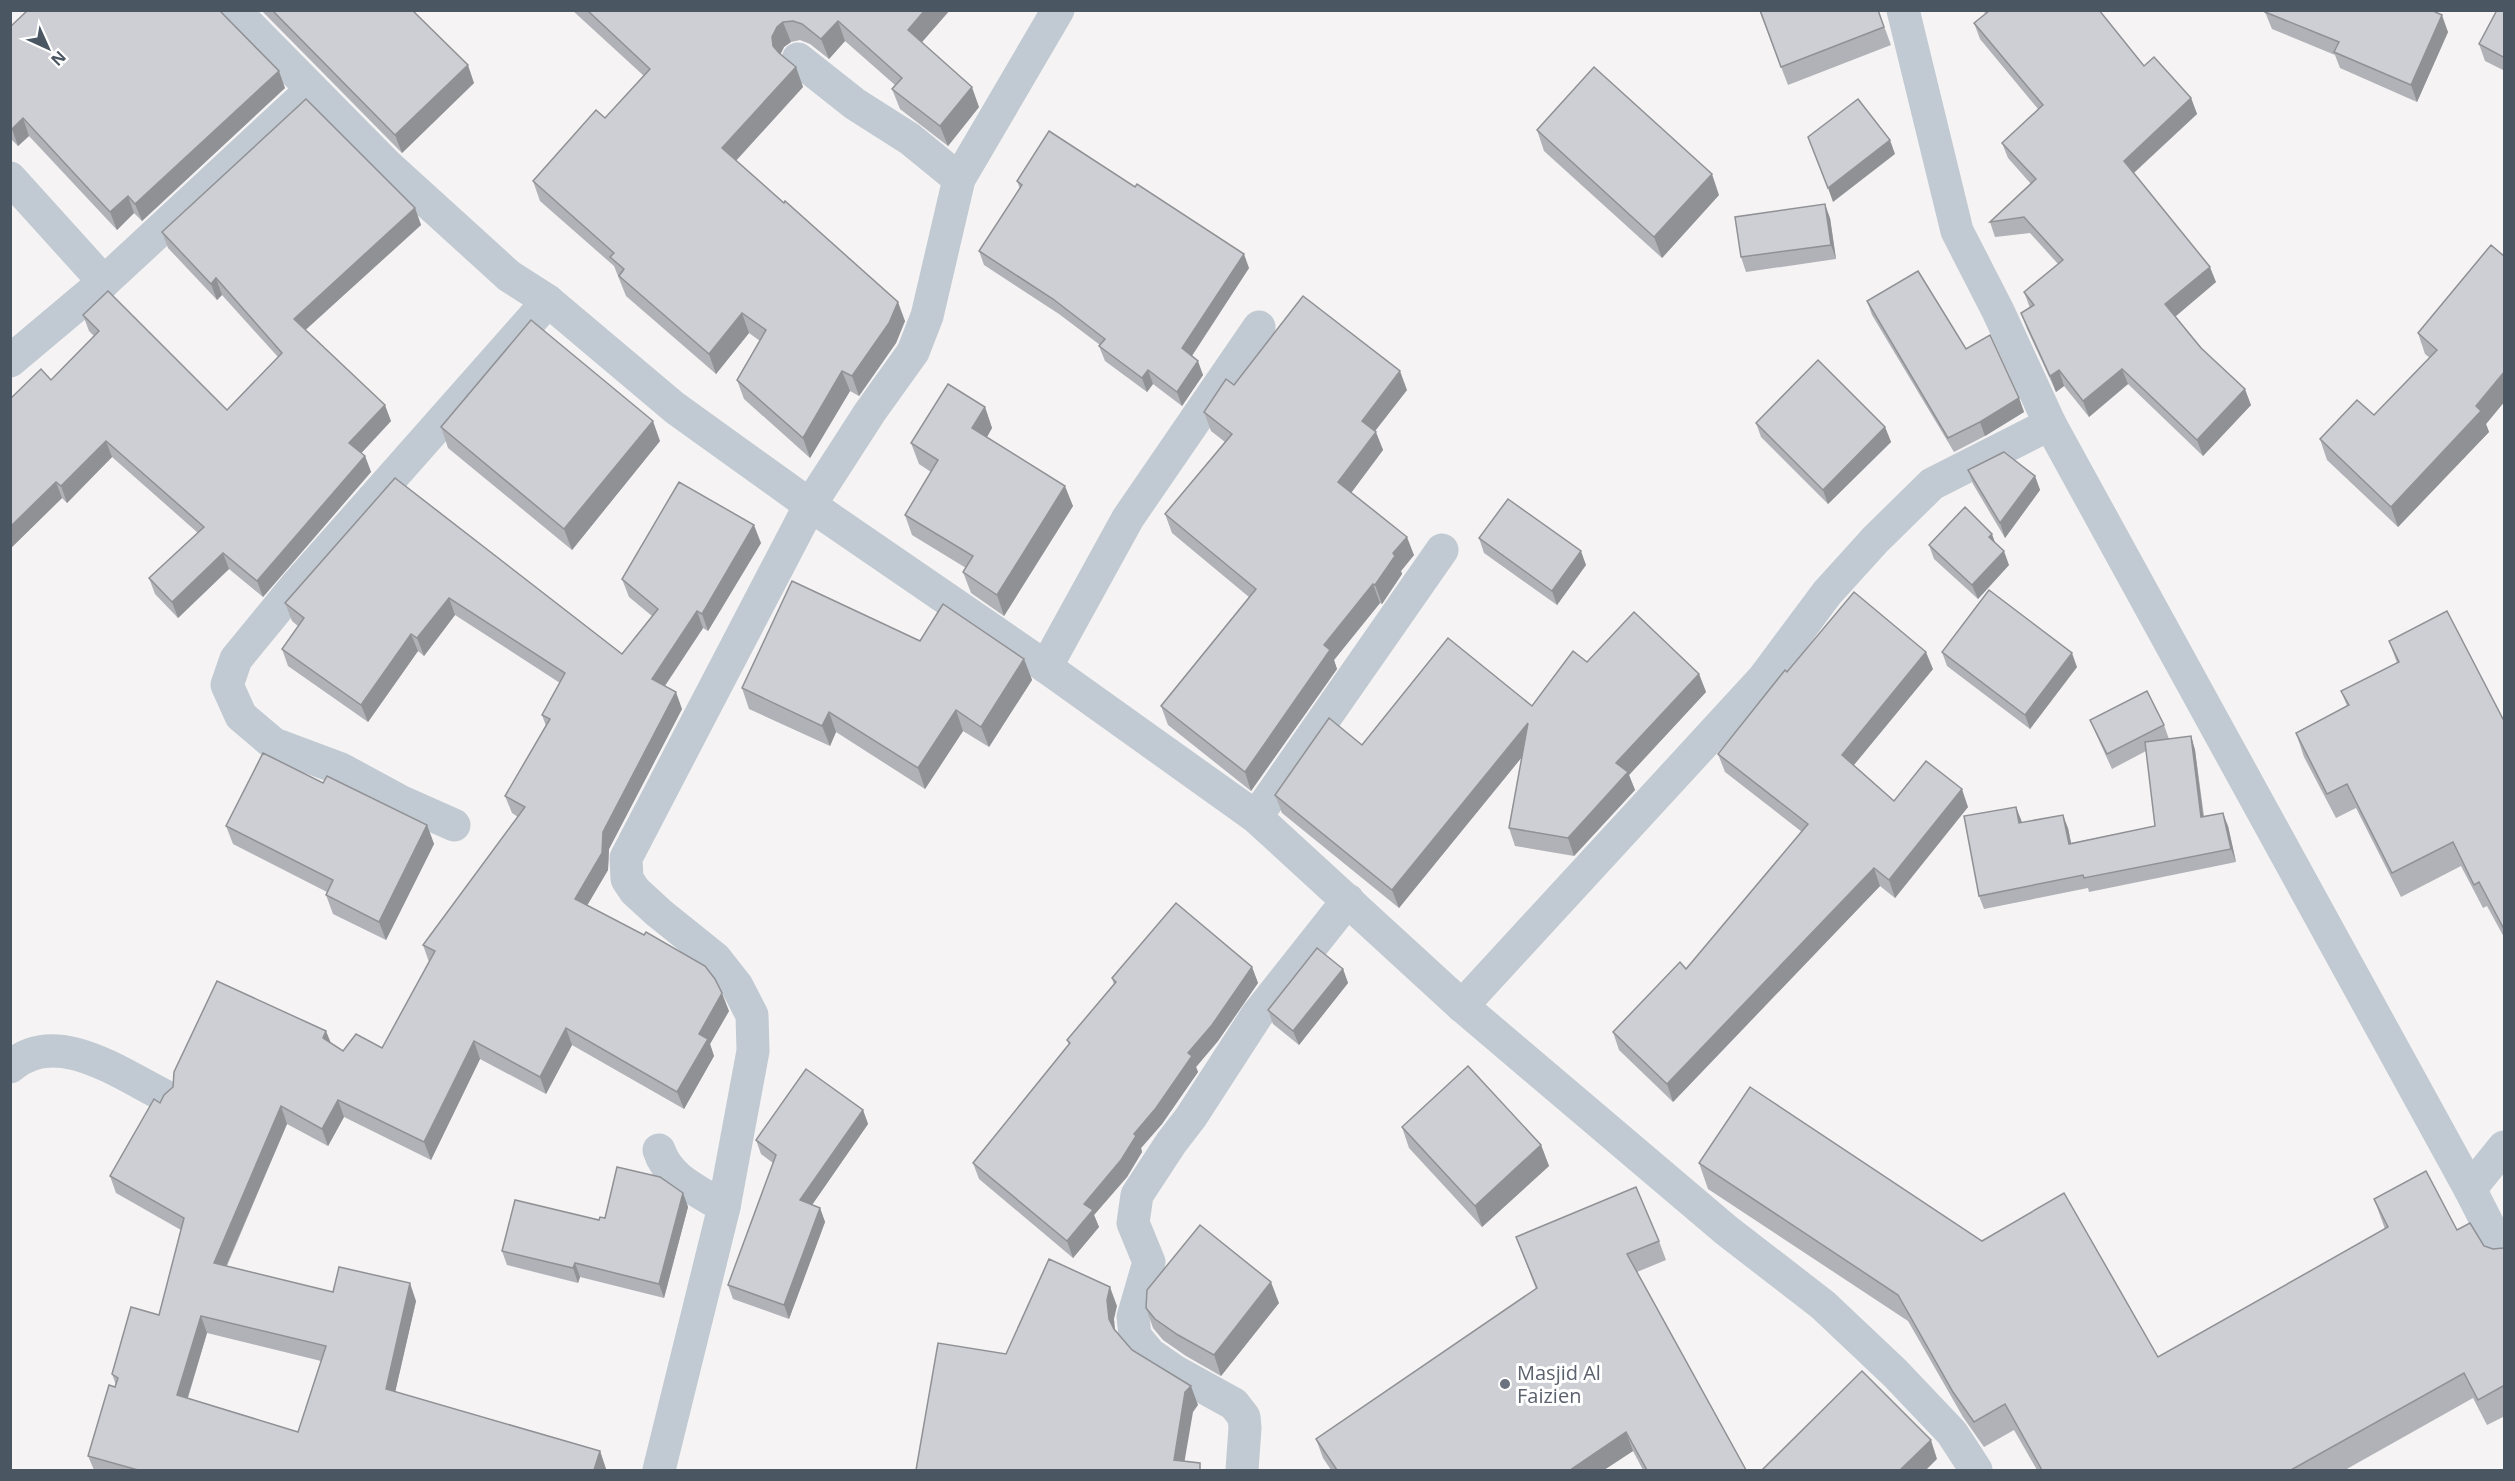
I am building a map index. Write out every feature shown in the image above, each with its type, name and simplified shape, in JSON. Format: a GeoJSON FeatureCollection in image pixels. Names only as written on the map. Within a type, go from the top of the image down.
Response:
{"type":"FeatureCollection","features":[{"type":"Feature","properties":{"kind":"street"},"geometry":{"type":"LineString","coordinates":[[234,10],[388,166],[509,276],[548,302],[675,408],[810,506],[1046,667],[1256,817],[1462,1006],[1726,1230],[1824,1305],[1895,1372],[1952,1432],[1976,1470]]}},
{"type":"Feature","properties":{"kind":"street"},"geometry":{"type":"LineString","coordinates":[[659,1470],[724,1207],[753,1051],[752,1014],[737,987],[715,958],[635,891],[627,879],[626,858],[810,506],[870,412],[913,352],[921,335],[958,179],[1058,10]]}},
{"type":"Feature","properties":{"kind":"street"},"geometry":{"type":"LineString","coordinates":[[1903,10],[1957,231],[1998,311],[2050,424],[2505,1256]]}},
{"type":"Feature","properties":{"kind":"street"},"geometry":{"type":"LineString","coordinates":[[798,59],[855,104],[910,139],[958,179]]}},
{"type":"Feature","properties":{"kind":"street"},"geometry":{"type":"LineString","coordinates":[[10,361],[104,282],[311,90]]}},
{"type":"Feature","properties":{"kind":"street"},"geometry":{"type":"LineString","coordinates":[[10,178],[104,282]]}},
{"type":"Feature","properties":{"kind":"street"},"geometry":{"type":"LineString","coordinates":[[454,825],[400,801],[341,769],[274,744],[241,716],[227,685],[236,659],[295,587],[548,302]]}},
{"type":"Feature","properties":{"kind":"street"},"geometry":{"type":"LineString","coordinates":[[1046,667],[1128,518],[1260,327]]}},
{"type":"Feature","properties":{"kind":"street"},"geometry":{"type":"LineString","coordinates":[[1462,1006],[1763,679],[1827,593],[1875,540],[1932,484],[2050,424]]}},
{"type":"Feature","properties":{"kind":"street"},"geometry":{"type":"LineString","coordinates":[[1256,817],[1442,550]]}},
{"type":"Feature","properties":{"kind":"street"},"geometry":{"type":"LineString","coordinates":[[1242,1470],[1244,1418],[1234,1404],[1150,1354],[1135,1336],[1133,1317],[1149,1262],[1133,1223],[1137,1195],[1171,1143],[1191,1118],[1257,1015],[1348,900]]}},
{"type":"Feature","properties":{"kind":"street"},"geometry":{"type":"LineString","coordinates":[[10,1067],[22,1056],[57,1050],[84,1056],[163,1095]]}},
{"type":"Feature","properties":{"kind":"street"},"geometry":{"type":"LineString","coordinates":[[2470,1189],[2505,1148]]}},
{"type":"Feature","properties":{"kind":"street"},"geometry":{"type":"LineString","coordinates":[[658,1150],[664,1165],[677,1178],[724,1207]]}},
{"type":"Feature","properties":{"kind":"building"},"geometry":{"type":"Polygon","coordinates":[[[28,10],[219,10],[279,71],[135,204],[128,196],[110,212],[23,118],[12,129],[10,127],[10,27],[28,10]]]}},
{"type":"Feature","properties":{"kind":"building"},"geometry":{"type":"Polygon","coordinates":[[[272,10],[412,10],[468,65],[395,135],[272,10]]]}},
{"type":"Feature","properties":{"kind":"building"},"geometry":{"type":"Polygon","coordinates":[[[587,10],[925,10],[908,30],[972,87],[940,126],[892,89],[902,78],[838,21],[821,39],[802,24],[793,21],[783,22],[777,27],[772,37],[773,46],[796,67],[722,148],[898,302],[889,323],[852,376],[842,371],[803,438],[737,380],[766,330],[742,313],[709,354],[619,276],[624,269],[610,257],[614,253],[533,181],[596,110],[605,118],[650,69],[587,10]]]}},
{"type":"Feature","properties":{"kind":"building"},"geometry":{"type":"Polygon","coordinates":[[[1760,10],[1878,10],[1884,27],[1781,67],[1760,10]]]}},
{"type":"Feature","properties":{"kind":"building"},"geometry":{"type":"Polygon","coordinates":[[[1988,10],[2099,10],[2144,66],[2154,57],[2191,98],[2124,161],[2210,267],[2165,304],[2201,348],[2245,389],[2197,440],[2122,369],[2083,401],[2059,370],[2050,376],[2021,313],[2034,305],[2024,292],[2063,260],[2024,217],[1990,222],[2036,179],[2002,143],[2043,105],[1974,23],[1988,10]]]}},
{"type":"Feature","properties":{"kind":"building"},"geometry":{"type":"Polygon","coordinates":[[[2266,10],[2431,10],[2442,15],[2411,85],[2334,52],[2339,42],[2265,12],[2266,10]]]}},
{"type":"Feature","properties":{"kind":"building"},"geometry":{"type":"Polygon","coordinates":[[[2497,10],[2505,10],[2505,58],[2479,44],[2497,10]]]}},
{"type":"Feature","properties":{"kind":"building"},"geometry":{"type":"Polygon","coordinates":[[[1594,67],[1712,174],[1654,237],[1537,130],[1594,67]]]}},
{"type":"Feature","properties":{"kind":"building"},"geometry":{"type":"Polygon","coordinates":[[[306,99],[415,208],[294,319],[385,405],[349,443],[365,456],[257,581],[223,553],[172,602],[149,578],[204,527],[106,441],[61,486],[56,482],[10,527],[10,399],[41,369],[51,380],[99,331],[83,315],[108,291],[227,410],[282,353],[216,278],[211,284],[162,232],[306,99]]]}},
{"type":"Feature","properties":{"kind":"building"},"geometry":{"type":"Polygon","coordinates":[[[1858,99],[1890,140],[1828,188],[1808,137],[1858,99]]]}},
{"type":"Feature","properties":{"kind":"building"},"geometry":{"type":"Polygon","coordinates":[[[1049,131],[1135,187],[1137,184],[1244,254],[1182,348],[1198,361],[1177,392],[1148,370],[1142,378],[1099,346],[1105,339],[1053,299],[979,251],[1022,185],[1017,181],[1049,131]]]}},
{"type":"Feature","properties":{"kind":"building"},"geometry":{"type":"Polygon","coordinates":[[[1825,204],[1831,245],[1741,257],[1735,217],[1825,204]]]}},
{"type":"Feature","properties":{"kind":"building"},"geometry":{"type":"Polygon","coordinates":[[[2491,245],[2505,257],[2505,371],[2476,406],[2481,411],[2391,507],[2320,439],[2357,400],[2374,415],[2437,350],[2418,333],[2491,245]]]}},
{"type":"Feature","properties":{"kind":"building"},"geometry":{"type":"Polygon","coordinates":[[[1918,271],[1966,349],[1990,335],[2019,398],[1948,438],[1867,301],[1918,271]]]}},
{"type":"Feature","properties":{"kind":"building"},"geometry":{"type":"Polygon","coordinates":[[[1303,296],[1400,371],[1362,421],[1376,432],[1338,482],[1407,537],[1393,553],[1395,556],[1375,585],[1373,584],[1324,645],[1330,650],[1245,772],[1161,706],[1256,589],[1165,514],[1232,434],[1204,412],[1226,379],[1234,385],[1303,296]]]}},
{"type":"Feature","properties":{"kind":"building"},"geometry":{"type":"Polygon","coordinates":[[[531,320],[653,421],[564,529],[441,427],[531,320]]]}},
{"type":"Feature","properties":{"kind":"building"},"geometry":{"type":"Polygon","coordinates":[[[1818,360],[1885,427],[1823,490],[1756,423],[1818,360]]]}},
{"type":"Feature","properties":{"kind":"building"},"geometry":{"type":"Polygon","coordinates":[[[948,384],[985,407],[972,428],[1065,486],[997,595],[963,572],[973,556],[905,515],[938,460],[911,443],[948,384]]]}},
{"type":"Feature","properties":{"kind":"building"},"geometry":{"type":"Polygon","coordinates":[[[2004,452],[2035,476],[2000,523],[1968,470],[2004,452]]]}},
{"type":"Feature","properties":{"kind":"building"},"geometry":{"type":"Polygon","coordinates":[[[395,478],[622,654],[658,609],[622,579],[679,482],[754,525],[702,614],[697,611],[652,679],[676,692],[603,832],[602,853],[575,899],[644,935],[646,932],[705,966],[715,979],[722,993],[699,1034],[708,1039],[677,1092],[566,1028],[540,1077],[474,1041],[424,1142],[338,1100],[322,1129],[281,1106],[214,1263],[333,1292],[339,1267],[410,1283],[386,1389],[600,1451],[594,1470],[138,1470],[88,1456],[109,1385],[115,1387],[118,1378],[112,1374],[131,1307],[159,1315],[184,1218],[110,1176],[154,1099],[160,1103],[164,1095],[173,1087],[174,1072],[217,981],[326,1031],[323,1038],[343,1051],[356,1034],[382,1048],[435,951],[423,945],[525,807],[505,796],[550,719],[542,715],[565,673],[449,598],[417,638],[411,634],[361,705],[282,649],[304,618],[285,603],[395,478]],[[201,1316],[177,1395],[298,1432],[326,1346],[201,1316]]]}},
{"type":"Feature","properties":{"kind":"building"},"geometry":{"type":"Polygon","coordinates":[[[1508,499],[1581,551],[1552,591],[1479,538],[1508,499]]]}},
{"type":"Feature","properties":{"kind":"building"},"geometry":{"type":"Polygon","coordinates":[[[1965,507],[1992,534],[1989,537],[2004,551],[1972,585],[1929,545],[1965,507]]]}},
{"type":"Feature","properties":{"kind":"building"},"geometry":{"type":"Polygon","coordinates":[[[792,581],[920,641],[943,604],[1024,659],[981,727],[956,710],[918,768],[829,712],[822,726],[742,688],[792,581]]]}},
{"type":"Feature","properties":{"kind":"building"},"geometry":{"type":"Polygon","coordinates":[[[1989,590],[2072,653],[2025,715],[1942,652],[1989,590]]]}},
{"type":"Feature","properties":{"kind":"building"},"geometry":{"type":"Polygon","coordinates":[[[1854,592],[1926,652],[1842,755],[1894,801],[1926,761],[1962,789],[1889,880],[1874,868],[1667,1084],[1613,1032],[1680,962],[1686,969],[1808,824],[1718,754],[1785,670],[1787,672],[1854,592]]]}},
{"type":"Feature","properties":{"kind":"building"},"geometry":{"type":"Polygon","coordinates":[[[2447,611],[2505,723],[2505,931],[2479,882],[2474,885],[2453,842],[2392,873],[2347,784],[2327,794],[2296,733],[2349,705],[2341,691],[2399,662],[2389,641],[2447,611]]]}},
{"type":"Feature","properties":{"kind":"building"},"geometry":{"type":"Polygon","coordinates":[[[1634,612],[1699,674],[1616,763],[1628,772],[1568,838],[1509,828],[1528,723],[1392,890],[1275,795],[1329,718],[1362,745],[1448,638],[1532,706],[1573,651],[1587,662],[1634,612]]]}},
{"type":"Feature","properties":{"kind":"building"},"geometry":{"type":"Polygon","coordinates":[[[2147,691],[2164,725],[2107,754],[2090,720],[2147,691]]]}},
{"type":"Feature","properties":{"kind":"building"},"geometry":{"type":"Polygon","coordinates":[[[2191,736],[2201,817],[2223,813],[2231,849],[1979,896],[1964,816],[2016,807],[2019,823],[2063,815],[2069,844],[2155,826],[2145,742],[2191,736]]]}},
{"type":"Feature","properties":{"kind":"building"},"geometry":{"type":"Polygon","coordinates":[[[263,753],[323,783],[327,776],[427,825],[379,922],[326,895],[333,880],[226,826],[263,753]]]}},
{"type":"Feature","properties":{"kind":"building"},"geometry":{"type":"Polygon","coordinates":[[[1176,903],[1252,967],[1212,1025],[1188,1053],[1192,1056],[1156,1108],[1134,1134],[1136,1136],[1121,1160],[1084,1204],[1093,1210],[1067,1241],[973,1163],[1070,1043],[1067,1040],[1116,982],[1112,978],[1176,903]]]}},
{"type":"Feature","properties":{"kind":"building"},"geometry":{"type":"Polygon","coordinates":[[[1317,948],[1343,969],[1293,1031],[1268,1010],[1317,948]]]}},
{"type":"Feature","properties":{"kind":"building"},"geometry":{"type":"Polygon","coordinates":[[[1468,1066],[1541,1145],[1475,1206],[1402,1127],[1468,1066]]]}},
{"type":"Feature","properties":{"kind":"building"},"geometry":{"type":"Polygon","coordinates":[[[806,1069],[863,1110],[800,1200],[820,1208],[784,1305],[728,1285],[776,1155],[756,1140],[806,1069]]]}},
{"type":"Feature","properties":{"kind":"building"},"geometry":{"type":"Polygon","coordinates":[[[1750,1087],[1982,1241],[2064,1193],[2158,1357],[2388,1227],[2374,1199],[2426,1171],[2457,1230],[2470,1223],[2484,1246],[2493,1249],[2505,1246],[2505,1385],[2478,1400],[2464,1373],[2291,1470],[2042,1470],[2005,1404],[1974,1422],[1953,1392],[1898,1295],[1699,1163],[1750,1087]]]}},
{"type":"Feature","properties":{"kind":"building"},"geometry":{"type":"Polygon","coordinates":[[[617,1167],[660,1177],[683,1193],[659,1284],[575,1263],[573,1268],[502,1251],[515,1200],[599,1220],[600,1217],[605,1218],[617,1167]]]}},
{"type":"Feature","properties":{"kind":"building"},"geometry":{"type":"Polygon","coordinates":[[[1636,1187],[1659,1241],[1627,1254],[1746,1470],[1647,1470],[1626,1432],[1570,1470],[1337,1470],[1316,1439],[1537,1288],[1516,1237],[1636,1187]]]}},
{"type":"Feature","properties":{"kind":"building"},"geometry":{"type":"Polygon","coordinates":[[[1200,1225],[1271,1282],[1214,1355],[1178,1335],[1155,1319],[1146,1308],[1147,1290],[1200,1225]]]}},
{"type":"Feature","properties":{"kind":"building"},"geometry":{"type":"Polygon","coordinates":[[[1049,1259],[1110,1287],[1107,1300],[1109,1319],[1114,1329],[1132,1350],[1191,1386],[1185,1392],[1174,1460],[1200,1463],[1200,1470],[916,1470],[938,1343],[1006,1354],[1049,1259]]]}},
{"type":"Feature","properties":{"kind":"building"},"geometry":{"type":"Polygon","coordinates":[[[1862,1371],[1931,1440],[1900,1470],[1762,1470],[1862,1371]]]}},
{"type":"Feature","properties":{"kind":"place","name":"Masjid Al Faizien"},"geometry":{"type":"Point","coordinates":[1505,1384]}}]}
